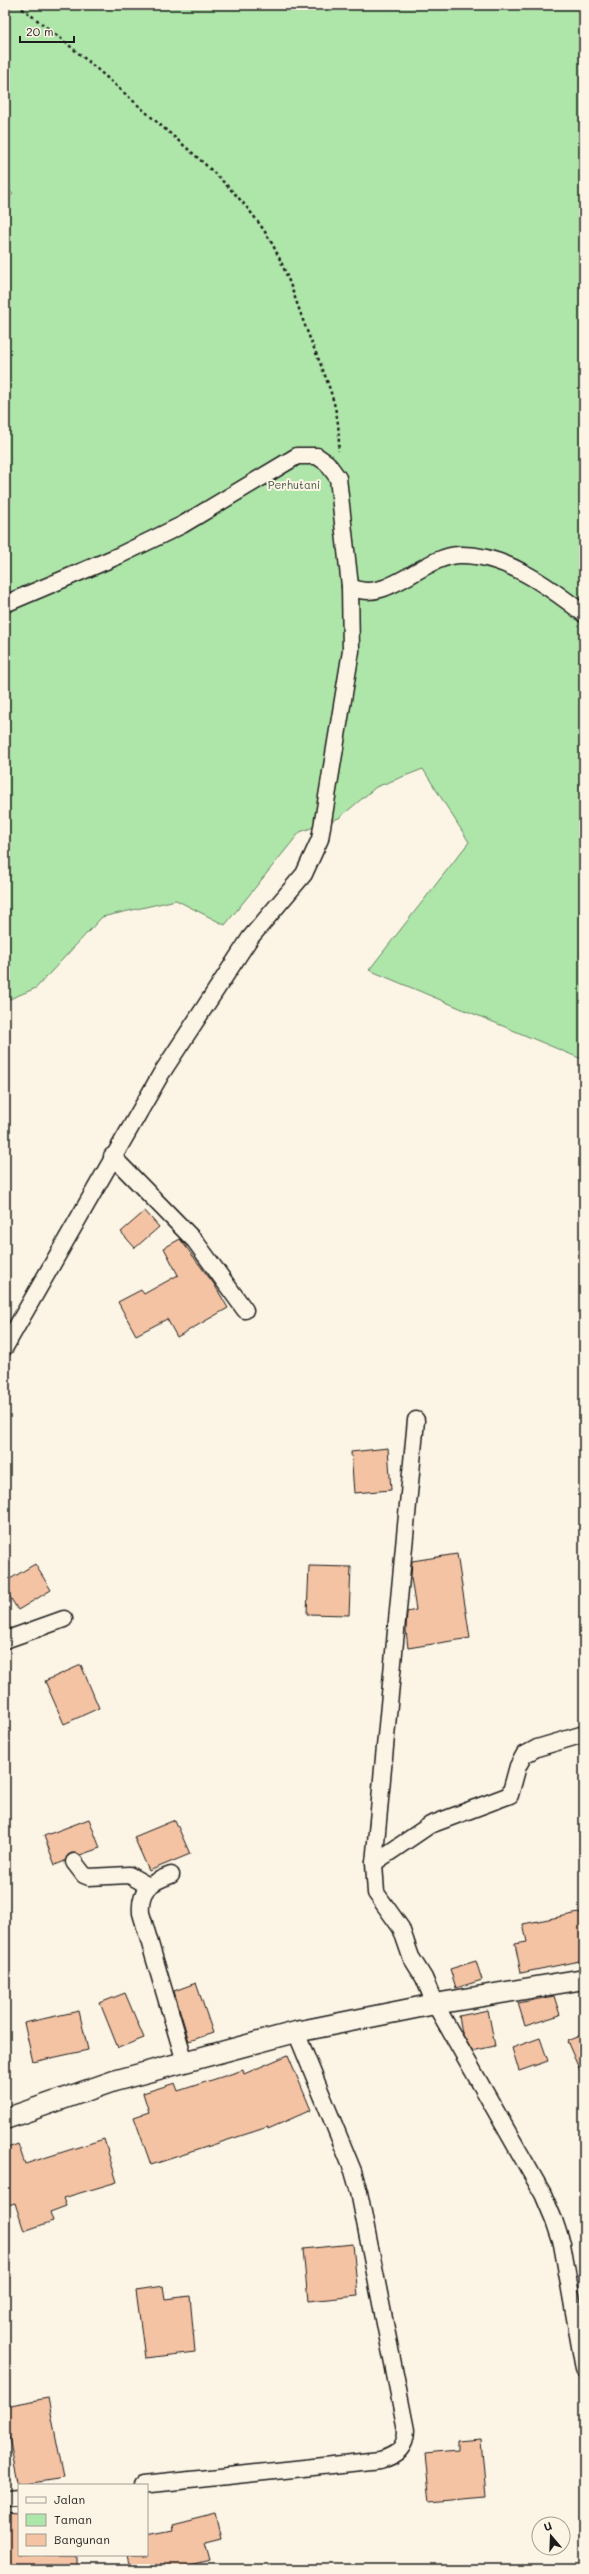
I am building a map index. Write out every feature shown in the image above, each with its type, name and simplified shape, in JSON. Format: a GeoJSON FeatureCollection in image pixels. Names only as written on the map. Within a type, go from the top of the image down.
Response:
{"type":"FeatureCollection","features":[{"type":"Feature","properties":{"kind":"street"},"geometry":{"type":"LineString","coordinates":[[5,604],[118,556],[182,525],[297,456],[317,456],[333,469],[340,487],[350,586],[351,652],[320,839],[304,874],[250,938],[162,1074],[112,1156],[5,1347]]}},
{"type":"Feature","properties":{"kind":"street"},"geometry":{"type":"LineString","coordinates":[[350,586],[365,592],[382,589],[430,562],[458,555],[473,555],[513,568],[564,598],[584,614]]}},
{"type":"Feature","properties":{"kind":"street"},"geometry":{"type":"LineString","coordinates":[[112,1156],[195,1240],[244,1310]]}},
{"type":"Feature","properties":{"kind":"street"},"geometry":{"type":"LineString","coordinates":[[416,1420],[374,1863],[376,1893],[401,1928],[411,1957],[424,1978],[435,2004],[543,2194],[562,2244],[584,2369]]}},
{"type":"Feature","properties":{"kind":"street"},"geometry":{"type":"LineString","coordinates":[[5,1640],[64,1619]]}},
{"type":"Feature","properties":{"kind":"street"},"geometry":{"type":"LineString","coordinates":[[374,1863],[430,1825],[510,1795],[518,1766],[528,1752],[584,1734]]}},
{"type":"Feature","properties":{"kind":"street"},"geometry":{"type":"LineString","coordinates":[[74,1862],[84,1875],[89,1877],[129,1875],[147,1886]]}},
{"type":"Feature","properties":{"kind":"street"},"geometry":{"type":"LineString","coordinates":[[171,1875],[147,1886],[142,1894],[141,1912],[185,2062]]}},
{"type":"Feature","properties":{"kind":"street"},"geometry":{"type":"LineString","coordinates":[[5,2119],[114,2081],[296,2032],[435,2004],[584,1979]]}},
{"type":"Feature","properties":{"kind":"street"},"geometry":{"type":"LineString","coordinates":[[148,2484],[380,2460],[398,2452],[406,2439],[406,2430],[359,2192],[353,2171],[296,2032]]}},
{"type":"Feature","properties":{"kind":"street"},"geometry":{"type":"LineString","coordinates":[[5,2499],[18,2498]]}},
{"type":"Feature","properties":{"kind":"path"},"geometry":{"type":"LineString","coordinates":[[17,5],[58,35],[208,167],[242,203],[267,236],[321,364],[337,416],[339,443],[333,469]]}},
{"type":"Feature","properties":{"kind":"green space","name":"Perhutani"},"geometry":{"type":"Polygon","coordinates":[[[5,5],[584,5],[584,1060],[369,970],[469,842],[423,769],[376,787],[339,818],[300,832],[225,925],[176,900],[102,917],[36,988],[5,1001],[5,200],[13,194],[5,187],[5,5]]]}},
{"type":"Feature","properties":{"kind":"building"},"geometry":{"type":"Polygon","coordinates":[[[145,1211],[159,1227],[135,1248],[121,1232],[145,1211]]]}},
{"type":"Feature","properties":{"kind":"building"},"geometry":{"type":"Polygon","coordinates":[[[180,1239],[214,1284],[228,1308],[177,1337],[167,1319],[136,1335],[118,1302],[141,1290],[144,1294],[178,1275],[164,1248],[180,1239]]]}},
{"type":"Feature","properties":{"kind":"building"},"geometry":{"type":"Polygon","coordinates":[[[388,1448],[391,1490],[354,1493],[351,1452],[388,1448]]]}},
{"type":"Feature","properties":{"kind":"building"},"geometry":{"type":"Polygon","coordinates":[[[457,1554],[470,1638],[408,1648],[406,1630],[407,1612],[416,1610],[411,1578],[412,1561],[457,1554]]]}},
{"type":"Feature","properties":{"kind":"building"},"geometry":{"type":"Polygon","coordinates":[[[35,1564],[51,1590],[18,1610],[5,1589],[5,1582],[35,1564]]]}},
{"type":"Feature","properties":{"kind":"building"},"geometry":{"type":"Polygon","coordinates":[[[309,1566],[351,1567],[349,1615],[307,1614],[309,1566]]]}},
{"type":"Feature","properties":{"kind":"building"},"geometry":{"type":"Polygon","coordinates":[[[81,1665],[99,1708],[64,1724],[45,1681],[81,1665]]]}},
{"type":"Feature","properties":{"kind":"building"},"geometry":{"type":"Polygon","coordinates":[[[89,1819],[100,1848],[80,1855],[72,1853],[68,1855],[65,1861],[55,1865],[44,1836],[89,1819]]]}},
{"type":"Feature","properties":{"kind":"building"},"geometry":{"type":"Polygon","coordinates":[[[175,1820],[190,1854],[149,1871],[134,1837],[175,1820]]]}},
{"type":"Feature","properties":{"kind":"building"},"geometry":{"type":"Polygon","coordinates":[[[584,1912],[584,1960],[521,1973],[515,1944],[527,1942],[523,1924],[584,1912]]]}},
{"type":"Feature","properties":{"kind":"building"},"geometry":{"type":"Polygon","coordinates":[[[476,1961],[482,1980],[456,1988],[450,1969],[476,1961]]]}},
{"type":"Feature","properties":{"kind":"building"},"geometry":{"type":"Polygon","coordinates":[[[196,1983],[213,2033],[189,2041],[174,1991],[196,1983]]]}},
{"type":"Feature","properties":{"kind":"building"},"geometry":{"type":"Polygon","coordinates":[[[125,1993],[144,2038],[118,2048],[100,2003],[125,1993]]]}},
{"type":"Feature","properties":{"kind":"building"},"geometry":{"type":"Polygon","coordinates":[[[554,1996],[560,2015],[525,2026],[518,2003],[554,1996]]]}},
{"type":"Feature","properties":{"kind":"building"},"geometry":{"type":"Polygon","coordinates":[[[488,2010],[495,2046],[472,2051],[462,2033],[459,2016],[488,2010]]]}},
{"type":"Feature","properties":{"kind":"building"},"geometry":{"type":"Polygon","coordinates":[[[79,2011],[88,2050],[33,2062],[24,2023],[79,2011]]]}},
{"type":"Feature","properties":{"kind":"building"},"geometry":{"type":"Polygon","coordinates":[[[584,2034],[584,2080],[567,2041],[584,2034]]]}},
{"type":"Feature","properties":{"kind":"building"},"geometry":{"type":"Polygon","coordinates":[[[540,2038],[548,2061],[519,2071],[512,2048],[540,2038]]]}},
{"type":"Feature","properties":{"kind":"building"},"geometry":{"type":"Polygon","coordinates":[[[288,2055],[311,2110],[268,2129],[268,2127],[151,2165],[134,2117],[149,2112],[143,2093],[175,2083],[178,2091],[243,2070],[244,2074],[288,2055]]]}},
{"type":"Feature","properties":{"kind":"building"},"geometry":{"type":"Polygon","coordinates":[[[104,2139],[117,2182],[63,2198],[66,2206],[50,2212],[53,2221],[24,2231],[15,2203],[5,2206],[5,2149],[18,2144],[25,2164],[104,2139]]]}},
{"type":"Feature","properties":{"kind":"building"},"geometry":{"type":"Polygon","coordinates":[[[353,2244],[358,2296],[308,2301],[303,2249],[353,2244]]]}},
{"type":"Feature","properties":{"kind":"building"},"geometry":{"type":"Polygon","coordinates":[[[163,2286],[165,2299],[190,2296],[195,2352],[145,2358],[136,2290],[163,2286]]]}},
{"type":"Feature","properties":{"kind":"building"},"geometry":{"type":"Polygon","coordinates":[[[48,2398],[64,2478],[18,2484],[5,2418],[5,2406],[48,2398]]]}},
{"type":"Feature","properties":{"kind":"building"},"geometry":{"type":"Polygon","coordinates":[[[481,2439],[486,2497],[430,2502],[425,2454],[457,2451],[457,2441],[481,2439]]]}},
{"type":"Feature","properties":{"kind":"building"},"geometry":{"type":"Polygon","coordinates":[[[5,2513],[18,2514],[18,2556],[77,2556],[77,2569],[5,2569],[5,2513]]]}},
{"type":"Feature","properties":{"kind":"building"},"geometry":{"type":"Polygon","coordinates":[[[215,2513],[221,2538],[205,2542],[210,2560],[173,2569],[131,2569],[128,2556],[148,2556],[148,2535],[173,2530],[172,2524],[215,2513]]]}}]}
